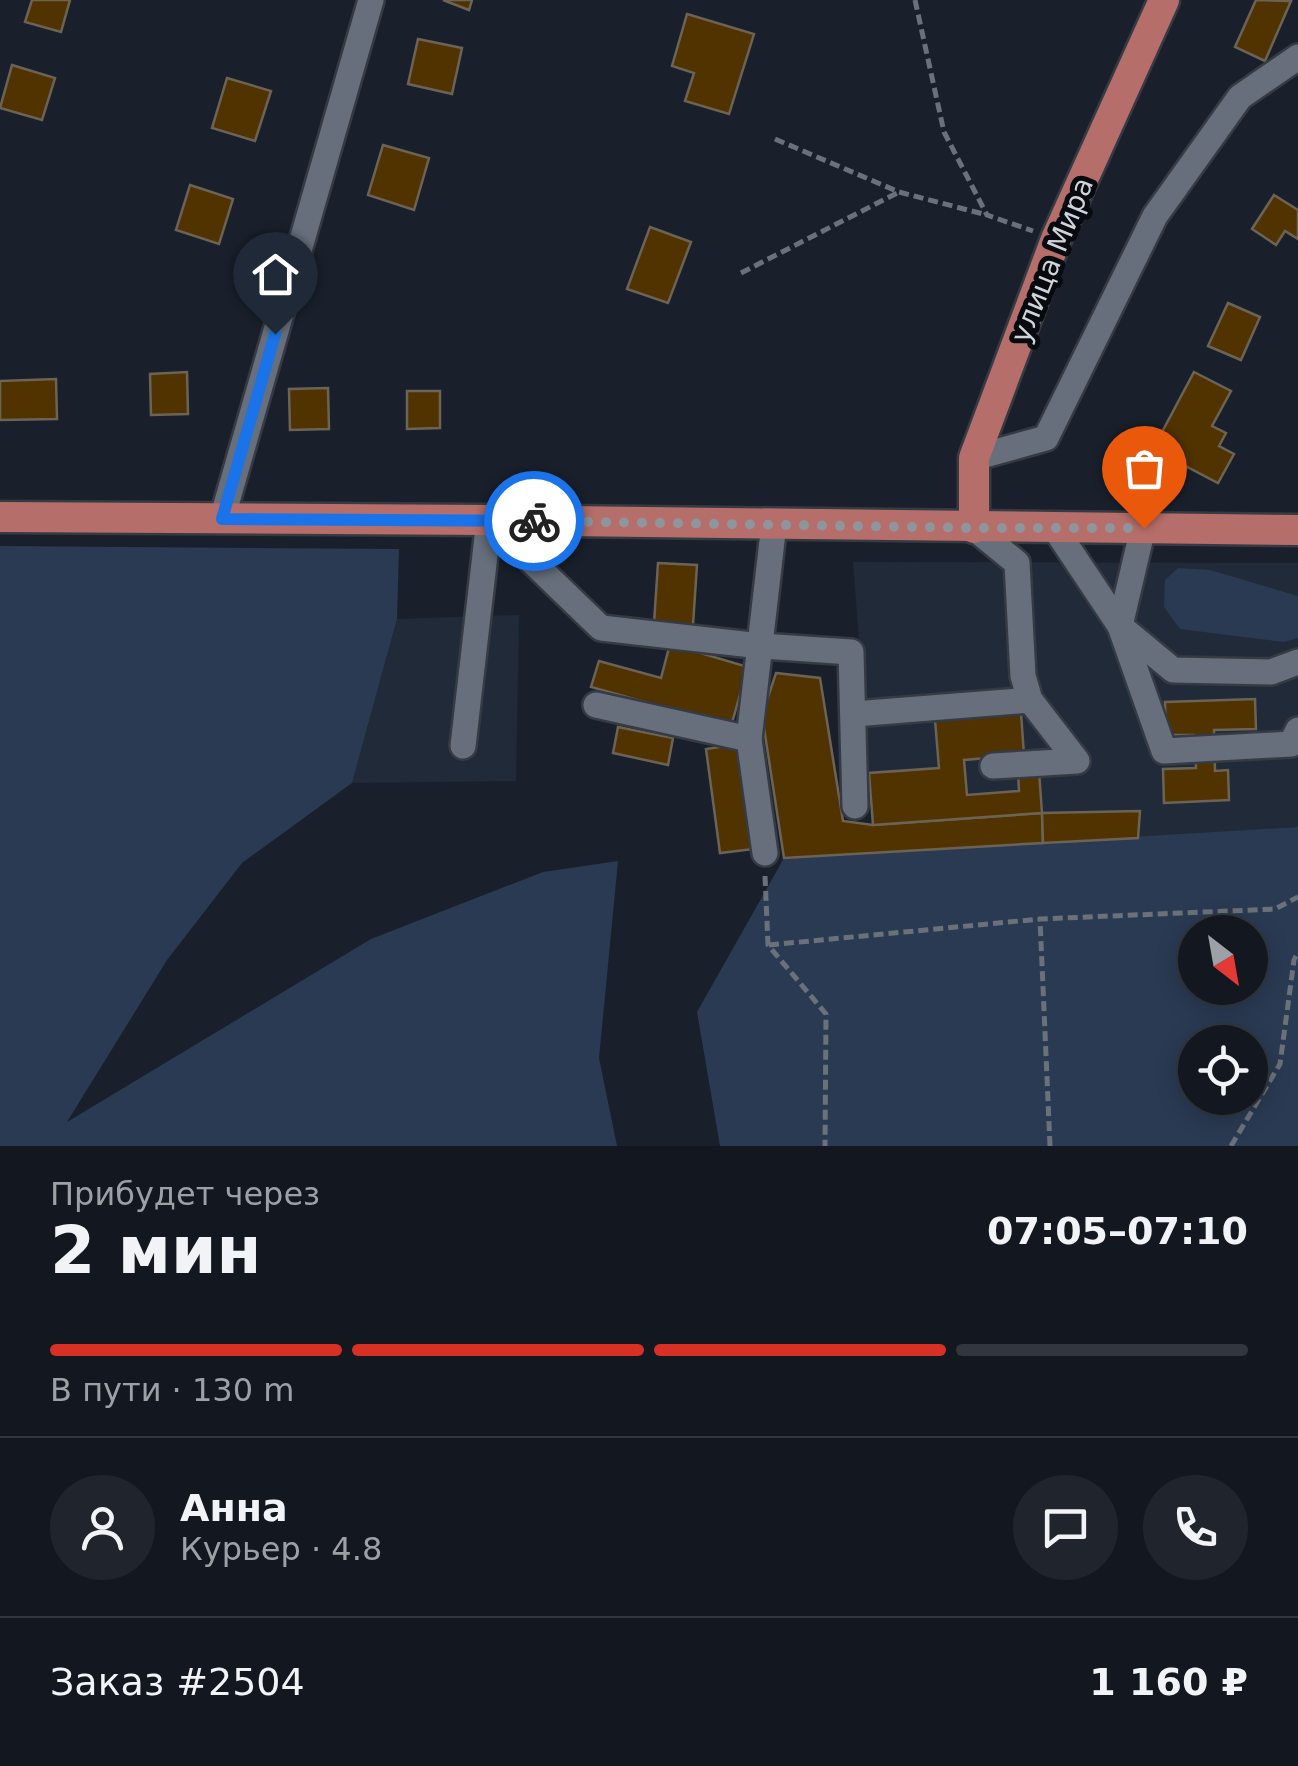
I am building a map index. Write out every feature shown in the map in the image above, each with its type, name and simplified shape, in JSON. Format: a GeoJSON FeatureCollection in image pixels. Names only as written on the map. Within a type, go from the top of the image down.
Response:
{"type":"FeatureCollection","features":[{"type":"Feature","properties":{"kind":"main road","name":"улица Мира"},"geometry":{"type":"LineString","coordinates":[[974,528],[974,458],[1056,240],[1164,0]]}},
{"type":"Feature","properties":{"kind":"main road"},"geometry":{"type":"LineString","coordinates":[[0,518],[1144,528],[1293,537]]}},
{"type":"Feature","properties":{"kind":"street"},"geometry":{"type":"LineString","coordinates":[[222,519],[371,0]]}},
{"type":"Feature","properties":{"kind":"street"},"geometry":{"type":"LineString","coordinates":[[974,458],[1046,438],[1156,216],[1240,98],[1298,57]]}},
{"type":"Feature","properties":{"kind":"street"},"geometry":{"type":"LineString","coordinates":[[489,520],[602,628],[851,652],[855,806]]}},
{"type":"Feature","properties":{"kind":"street"},"geometry":{"type":"LineString","coordinates":[[462,746],[489,520]]}},
{"type":"Feature","properties":{"kind":"street"},"geometry":{"type":"LineString","coordinates":[[764,853],[749,739],[774,524]]}},
{"type":"Feature","properties":{"kind":"street"},"geometry":{"type":"LineString","coordinates":[[1054,527],[1120,626],[1164,751],[1296,741]]}},
{"type":"Feature","properties":{"kind":"street"},"geometry":{"type":"LineString","coordinates":[[974,528],[1017,563],[1023,676],[1030,700],[1077,762],[992,766]]}},
{"type":"Feature","properties":{"kind":"street"},"geometry":{"type":"LineString","coordinates":[[1120,626],[1144,528]]}},
{"type":"Feature","properties":{"kind":"street"},"geometry":{"type":"LineString","coordinates":[[1120,626],[1173,670],[1271,672],[1298,662]]}},
{"type":"Feature","properties":{"kind":"street"},"geometry":{"type":"LineString","coordinates":[[854,714],[1030,700]]}},
{"type":"Feature","properties":{"kind":"street"},"geometry":{"type":"LineString","coordinates":[[596,704],[749,739]]}},
{"type":"Feature","properties":{"kind":"path"},"geometry":{"type":"LineString","coordinates":[[914,0],[944,132],[988,215]]}},
{"type":"Feature","properties":{"kind":"path"},"geometry":{"type":"LineString","coordinates":[[774,138],[899,192],[988,215],[1056,240]]}},
{"type":"Feature","properties":{"kind":"path"},"geometry":{"type":"LineString","coordinates":[[740,273],[899,192]]}},
{"type":"Feature","properties":{"kind":"path"},"geometry":{"type":"LineString","coordinates":[[764,853],[768,945],[826,1014],[826,1146]]}},
{"type":"Feature","properties":{"kind":"path"},"geometry":{"type":"LineString","coordinates":[[768,945],[1040,919],[1275,909],[1298,897]]}},
{"type":"Feature","properties":{"kind":"path"},"geometry":{"type":"LineString","coordinates":[[1040,919],[1050,1146]]}},
{"type":"Feature","properties":{"kind":"path"},"geometry":{"type":"LineString","coordinates":[[1231,1146],[1280,1064],[1298,952]]}},
{"type":"Feature","properties":{"kind":"shaded area"},"geometry":{"type":"Polygon","coordinates":[[[0,546],[399,549],[397,619],[352,783],[242,863],[167,960],[67,1122],[371,939],[543,872],[618,861],[599,1058],[617,1146],[0,1146],[0,546]]]}},
{"type":"Feature","properties":{"kind":"shaded area"},"geometry":{"type":"Polygon","coordinates":[[[853,562],[1298,563],[1298,827],[1138,838],[1140,811],[1042,813],[873,825],[853,562]]]}},
{"type":"Feature","properties":{"kind":"shaded area"},"geometry":{"type":"Polygon","coordinates":[[[1178,568],[1210,570],[1298,596],[1298,638],[1284,642],[1180,629],[1164,607],[1165,580],[1178,568]]]}},
{"type":"Feature","properties":{"kind":"shaded area"},"geometry":{"type":"Polygon","coordinates":[[[519,615],[516,781],[352,783],[397,619],[519,615]]]}},
{"type":"Feature","properties":{"kind":"shaded area"},"geometry":{"type":"Polygon","coordinates":[[[1298,827],[1298,1146],[720,1146],[697,1012],[784,858],[1298,827]]]}},
{"type":"Feature","properties":{"kind":"building"},"geometry":{"type":"Polygon","coordinates":[[[32,0],[70,0],[61,32],[25,22],[32,0]]]}},
{"type":"Feature","properties":{"kind":"building"},"geometry":{"type":"Polygon","coordinates":[[[443,0],[472,0],[469,10],[443,0]]]}},
{"type":"Feature","properties":{"kind":"building"},"geometry":{"type":"Polygon","coordinates":[[[1256,0],[1291,1],[1265,61],[1235,47],[1256,0]]]}},
{"type":"Feature","properties":{"kind":"building"},"geometry":{"type":"Polygon","coordinates":[[[687,14],[754,34],[729,114],[685,101],[694,73],[672,66],[687,14]]]}},
{"type":"Feature","properties":{"kind":"building"},"geometry":{"type":"Polygon","coordinates":[[[418,39],[462,48],[452,94],[408,84],[418,39]]]}},
{"type":"Feature","properties":{"kind":"building"},"geometry":{"type":"Polygon","coordinates":[[[12,65],[55,78],[42,120],[0,108],[12,65]]]}},
{"type":"Feature","properties":{"kind":"building"},"geometry":{"type":"Polygon","coordinates":[[[227,78],[271,91],[255,141],[212,128],[227,78]]]}},
{"type":"Feature","properties":{"kind":"building"},"geometry":{"type":"Polygon","coordinates":[[[383,145],[429,158],[414,210],[368,195],[383,145]]]}},
{"type":"Feature","properties":{"kind":"building"},"geometry":{"type":"Polygon","coordinates":[[[190,185],[233,199],[219,244],[176,230],[190,185]]]}},
{"type":"Feature","properties":{"kind":"building"},"geometry":{"type":"Polygon","coordinates":[[[1274,195],[1298,210],[1298,239],[1285,231],[1276,245],[1252,229],[1274,195]]]}},
{"type":"Feature","properties":{"kind":"building"},"geometry":{"type":"Polygon","coordinates":[[[650,227],[691,242],[668,303],[627,289],[650,227]]]}},
{"type":"Feature","properties":{"kind":"building"},"geometry":{"type":"Polygon","coordinates":[[[1228,303],[1260,317],[1241,360],[1208,346],[1228,303]]]}},
{"type":"Feature","properties":{"kind":"building"},"geometry":{"type":"Polygon","coordinates":[[[187,372],[188,414],[151,415],[150,374],[187,372]]]}},
{"type":"Feature","properties":{"kind":"building"},"geometry":{"type":"Polygon","coordinates":[[[1194,372],[1231,391],[1212,426],[1226,433],[1219,446],[1234,454],[1218,483],[1153,449],[1194,372]]]}},
{"type":"Feature","properties":{"kind":"building"},"geometry":{"type":"Polygon","coordinates":[[[56,379],[57,419],[0,420],[0,381],[56,379]]]}},
{"type":"Feature","properties":{"kind":"building"},"geometry":{"type":"Polygon","coordinates":[[[328,388],[329,429],[290,430],[289,389],[328,388]]]}},
{"type":"Feature","properties":{"kind":"building"},"geometry":{"type":"Polygon","coordinates":[[[407,391],[440,391],[440,428],[407,429],[407,391]]]}},
{"type":"Feature","properties":{"kind":"building"},"geometry":{"type":"Polygon","coordinates":[[[658,563],[697,565],[693,625],[654,623],[658,563]]]}},
{"type":"Feature","properties":{"kind":"building"},"geometry":{"type":"Polygon","coordinates":[[[670,644],[748,667],[731,726],[591,687],[599,661],[661,678],[670,644]]]}},
{"type":"Feature","properties":{"kind":"building"},"geometry":{"type":"Polygon","coordinates":[[[776,673],[820,678],[843,821],[873,825],[1042,813],[1043,843],[784,858],[762,715],[776,673]]]}},
{"type":"Feature","properties":{"kind":"building"},"geometry":{"type":"Polygon","coordinates":[[[1255,699],[1256,729],[1214,730],[1215,771],[1228,770],[1229,800],[1164,803],[1163,769],[1196,768],[1194,735],[1166,735],[1165,702],[1255,699]]]}},
{"type":"Feature","properties":{"kind":"building"},"geometry":{"type":"Polygon","coordinates":[[[1021,713],[1024,755],[964,760],[967,795],[1019,791],[1018,773],[1039,771],[1042,813],[873,825],[869,773],[939,768],[935,720],[1021,713]]]}},
{"type":"Feature","properties":{"kind":"building"},"geometry":{"type":"Polygon","coordinates":[[[618,727],[673,738],[668,765],[613,753],[618,727]]]}},
{"type":"Feature","properties":{"kind":"building"},"geometry":{"type":"Polygon","coordinates":[[[740,744],[754,849],[720,853],[706,749],[740,744]]]}},
{"type":"Feature","properties":{"kind":"building"},"geometry":{"type":"Polygon","coordinates":[[[1140,811],[1138,838],[1043,843],[1042,813],[1140,811]]]}},
{"type":"Feature","properties":{"kind":"way so far"},"geometry":{"type":"LineString","coordinates":[[534,521],[1144,528]]}},
{"type":"Feature","properties":{"kind":"route"},"geometry":{"type":"LineString","coordinates":[[275,334],[222,519],[534,521]]}}]}
